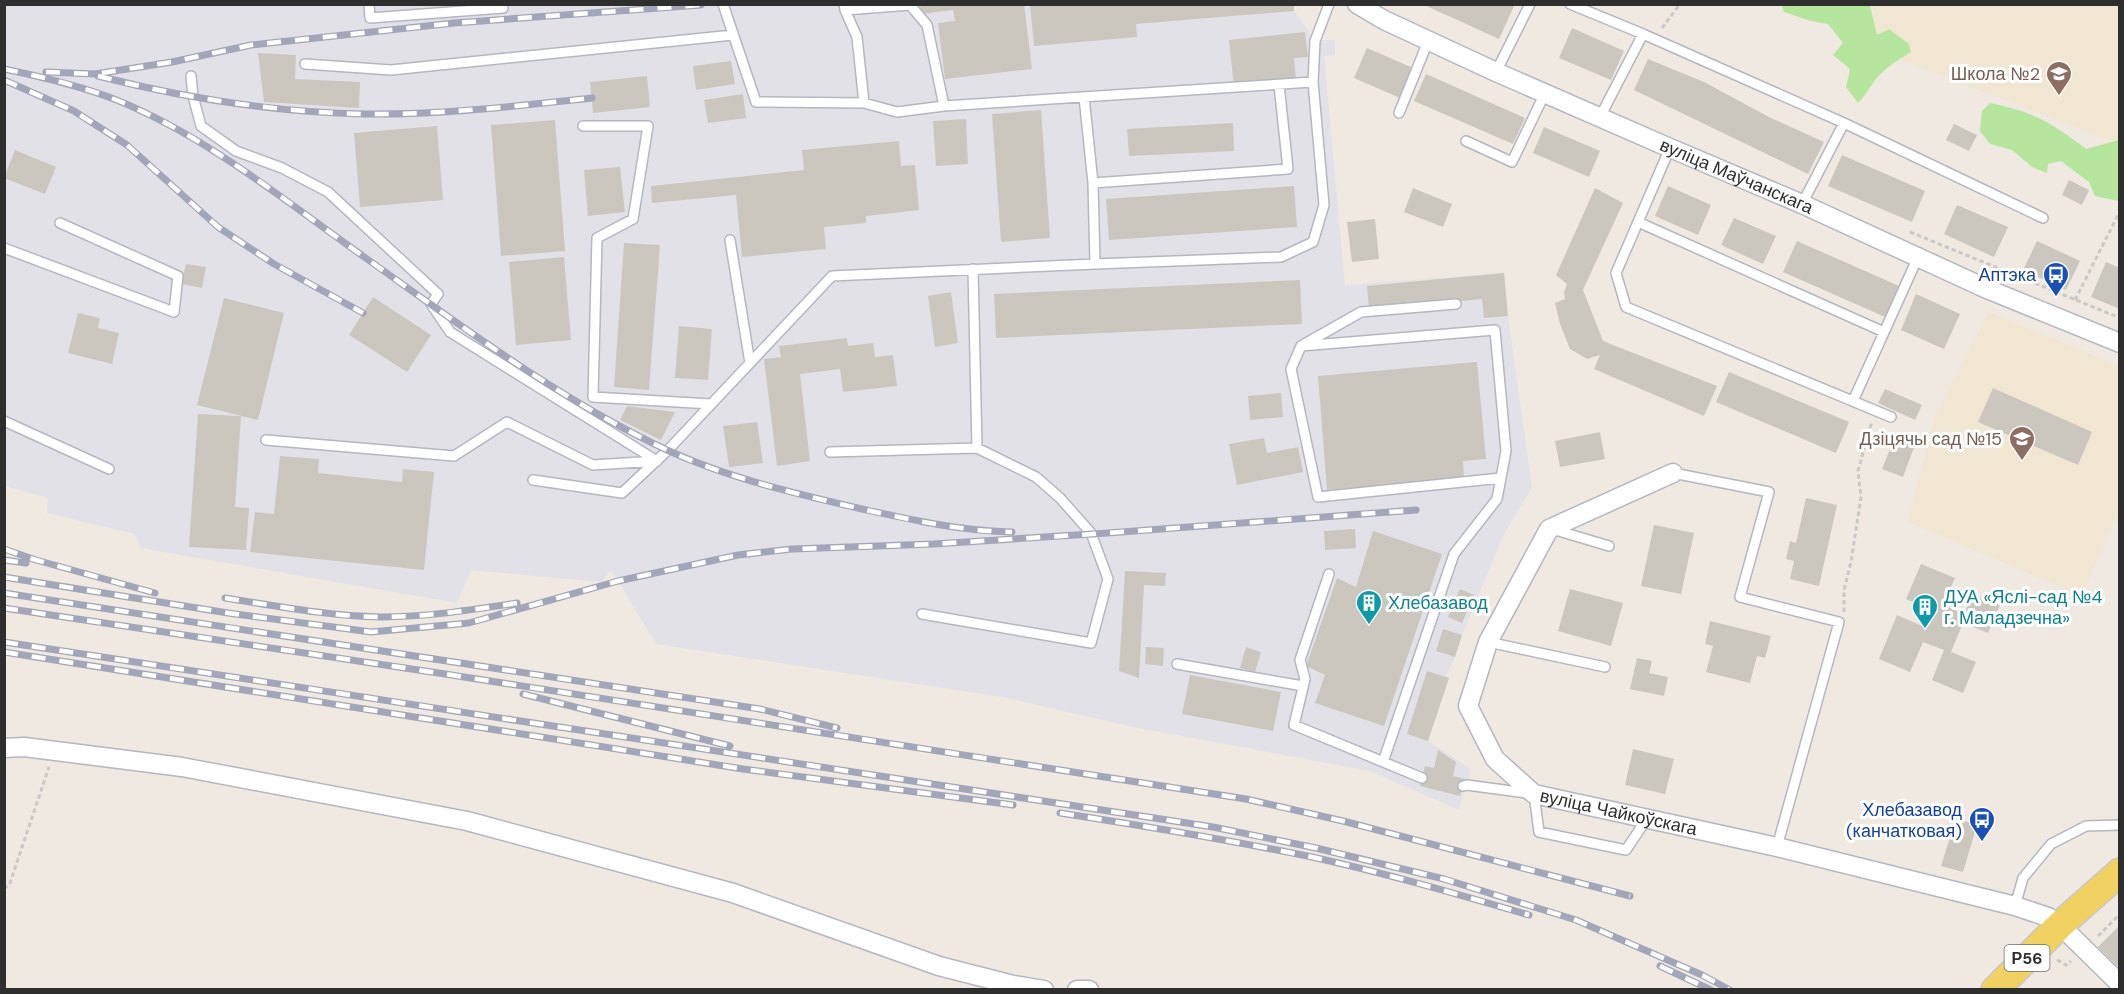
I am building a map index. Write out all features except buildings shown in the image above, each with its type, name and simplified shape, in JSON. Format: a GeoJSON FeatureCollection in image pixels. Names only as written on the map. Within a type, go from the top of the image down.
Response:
{"type":"FeatureCollection","features":[{"type":"Feature","properties":{"kind":"main road","name":"Р56"},"geometry":{"type":"LineString","coordinates":[[1995,990],[2060,925],[2120,872]]}},
{"type":"Feature","properties":{"kind":"street","name":"вуліца Маўчанскага"},"geometry":{"type":"LineString","coordinates":[[1357,4],[1384,20],[1496,72],[1802,204],[1987,289],[2120,343]]}},
{"type":"Feature","properties":{"kind":"street"},"geometry":{"type":"LineString","coordinates":[[1549,528],[1673,473]]}},
{"type":"Feature","properties":{"kind":"street","name":"вуліца Чайкоўскага"},"geometry":{"type":"LineString","coordinates":[[1549,528],[1488,642],[1468,706],[1496,759],[1534,794],[1777,847],[2015,906],[2048,917],[2060,925],[2120,984]]}},
{"type":"Feature","properties":{"kind":"street"},"geometry":{"type":"LineString","coordinates":[[4,747],[54,750],[182,767],[466,820],[733,893],[939,966],[1013,986],[1044,990]]}},
{"type":"Feature","properties":{"kind":"street"},"geometry":{"type":"LineString","coordinates":[[1077,990],[1089,990]]}},
{"type":"Feature","properties":{"kind":"lane"},"geometry":{"type":"LineString","coordinates":[[369,4],[370,18],[503,8]]}},
{"type":"Feature","properties":{"kind":"lane"},"geometry":{"type":"LineString","coordinates":[[723,4],[756,102],[864,103],[897,112],[944,106],[1313,82]]}},
{"type":"Feature","properties":{"kind":"lane"},"geometry":{"type":"LineString","coordinates":[[533,480],[621,493],[657,461],[832,276],[1281,257],[1312,242],[1324,205],[1313,82],[1315,40],[1329,4]]}},
{"type":"Feature","properties":{"kind":"lane"},"geometry":{"type":"LineString","coordinates":[[1496,72],[1530,4]]}},
{"type":"Feature","properties":{"kind":"lane"},"geometry":{"type":"LineString","coordinates":[[1570,4],[1844,123],[2043,218]]}},
{"type":"Feature","properties":{"kind":"lane"},"geometry":{"type":"LineString","coordinates":[[864,103],[857,37],[844,7],[910,5],[927,25],[944,106]]}},
{"type":"Feature","properties":{"kind":"lane"},"geometry":{"type":"LineString","coordinates":[[1600,117],[1643,34]]}},
{"type":"Feature","properties":{"kind":"lane"},"geometry":{"type":"LineString","coordinates":[[305,64],[391,70],[733,35]]}},
{"type":"Feature","properties":{"kind":"lane"},"geometry":{"type":"LineString","coordinates":[[1399,112],[1429,39]]}},
{"type":"Feature","properties":{"kind":"lane"},"geometry":{"type":"LineString","coordinates":[[191,76],[193,96],[201,126],[236,151],[282,168],[328,192],[438,294],[431,304],[450,332],[657,461]]}},
{"type":"Feature","properties":{"kind":"lane"},"geometry":{"type":"LineString","coordinates":[[1093,183],[1288,169],[1279,85]]}},
{"type":"Feature","properties":{"kind":"lane"},"geometry":{"type":"LineString","coordinates":[[1466,141],[1512,162],[1545,93]]}},
{"type":"Feature","properties":{"kind":"lane"},"geometry":{"type":"LineString","coordinates":[[1084,97],[1093,183],[1095,264]]}},
{"type":"Feature","properties":{"kind":"lane"},"geometry":{"type":"LineString","coordinates":[[1802,204],[1844,123]]}},
{"type":"Feature","properties":{"kind":"lane"},"geometry":{"type":"LineString","coordinates":[[583,126],[648,126],[633,219],[597,238],[593,398],[711,404]]}},
{"type":"Feature","properties":{"kind":"lane"},"geometry":{"type":"LineString","coordinates":[[1670,148],[1616,273],[1626,307],[1891,417]]}},
{"type":"Feature","properties":{"kind":"lane"},"geometry":{"type":"LineString","coordinates":[[1638,222],[1884,332]]}},
{"type":"Feature","properties":{"kind":"lane"},"geometry":{"type":"LineString","coordinates":[[4,248],[174,312],[178,276],[60,223]]}},
{"type":"Feature","properties":{"kind":"lane"},"geometry":{"type":"LineString","coordinates":[[730,240],[750,363]]}},
{"type":"Feature","properties":{"kind":"lane"},"geometry":{"type":"LineString","coordinates":[[1853,401],[1918,257]]}},
{"type":"Feature","properties":{"kind":"lane"},"geometry":{"type":"LineString","coordinates":[[973,269],[977,448]]}},
{"type":"Feature","properties":{"kind":"lane"},"geometry":{"type":"LineString","coordinates":[[1456,304],[1361,312],[1301,346],[1291,369],[1318,497],[1500,478]]}},
{"type":"Feature","properties":{"kind":"lane"},"geometry":{"type":"LineString","coordinates":[[1301,346],[1495,330],[1506,451],[1497,499],[1454,554],[1383,762]]}},
{"type":"Feature","properties":{"kind":"lane"},"geometry":{"type":"LineString","coordinates":[[4,421],[110,469]]}},
{"type":"Feature","properties":{"kind":"lane"},"geometry":{"type":"LineString","coordinates":[[266,440],[454,456],[507,422],[593,465],[657,461]]}},
{"type":"Feature","properties":{"kind":"lane"},"geometry":{"type":"LineString","coordinates":[[830,452],[977,448],[1036,477],[1060,498],[1091,533],[1108,579],[1091,643],[922,614]]}},
{"type":"Feature","properties":{"kind":"lane"},"geometry":{"type":"LineString","coordinates":[[1673,473],[1769,492],[1740,597],[1839,622],[1777,847]]}},
{"type":"Feature","properties":{"kind":"lane"},"geometry":{"type":"LineString","coordinates":[[1549,528],[1609,546]]}},
{"type":"Feature","properties":{"kind":"lane"},"geometry":{"type":"LineString","coordinates":[[1329,574],[1300,660],[1305,679],[1294,725],[1422,778]]}},
{"type":"Feature","properties":{"kind":"lane"},"geometry":{"type":"LineString","coordinates":[[1488,642],[1605,667]]}},
{"type":"Feature","properties":{"kind":"lane"},"geometry":{"type":"LineString","coordinates":[[1177,664],[1303,686]]}},
{"type":"Feature","properties":{"kind":"lane"},"geometry":{"type":"LineString","coordinates":[[1463,786],[1534,794],[1539,832],[1626,850],[1646,819]]}},
{"type":"Feature","properties":{"kind":"lane"},"geometry":{"type":"LineString","coordinates":[[2015,906],[2023,878],[2051,844],[2086,825],[2120,825]]}},
{"type":"Feature","properties":{"kind":"path"},"geometry":{"type":"LineString","coordinates":[[1654,39],[1680,4]]}},
{"type":"Feature","properties":{"kind":"path"},"geometry":{"type":"LineString","coordinates":[[2120,211],[2075,300],[2120,318]]}},
{"type":"Feature","properties":{"kind":"path"},"geometry":{"type":"LineString","coordinates":[[1839,622],[1845,610],[1844,590],[1851,562],[1861,497],[1858,471],[1875,411]]}},
{"type":"Feature","properties":{"kind":"path"},"geometry":{"type":"LineString","coordinates":[[4,889],[10,883],[54,750]]}},
{"type":"Feature","properties":{"kind":"shaded area"},"geometry":{"type":"Polygon","coordinates":[[[4,5],[1294,5],[1294,11],[1315,40],[1335,40],[1335,55],[1324,56],[1345,285],[1504,273],[1532,488],[1504,534],[1462,635],[1446,676],[1449,678],[1428,741],[1471,769],[1459,810],[1370,771],[1133,727],[1002,697],[656,644],[610,571],[602,582],[471,570],[457,603],[141,548],[134,534],[47,513],[48,498],[5,486],[4,5]]]}},
{"type":"Feature","properties":{"kind":"shaded area","name":"Школа №2"},"geometry":{"type":"Polygon","coordinates":[[[1873,5],[2119,5],[2119,144],[1878,51],[1873,5]]]}},
{"type":"Feature","properties":{"kind":"shaded area","name":"Дзіцячы сад №15"},"geometry":{"type":"Polygon","coordinates":[[[1989,312],[2119,366],[2119,508],[2082,596],[1908,522],[1935,417],[1989,312]]]}},
{"type":"Feature","properties":{"kind":"green space"},"geometry":{"type":"Polygon","coordinates":[[[1782,5],[1870,5],[1877,35],[1889,29],[1908,43],[1911,52],[1884,71],[1858,103],[1846,87],[1850,69],[1833,55],[1843,43],[1828,24],[1784,12],[1782,5]]]}},
{"type":"Feature","properties":{"kind":"green space"},"geometry":{"type":"Polygon","coordinates":[[[1990,103],[2041,119],[2086,149],[2119,140],[2119,201],[2095,196],[2089,182],[2061,161],[2048,164],[2047,173],[2032,167],[2012,150],[1990,144],[1980,131],[1982,111],[1990,103]]]}},
{"type":"Feature","properties":{"kind":"railway"},"geometry":{"type":"LineString","coordinates":[[46,72],[95,74],[172,62],[251,45],[454,23],[701,5]]}},
{"type":"Feature","properties":{"kind":"railway"},"geometry":{"type":"LineString","coordinates":[[4,69],[62,82],[105,96],[185,133],[247,173],[550,386],[588,409],[667,450],[738,477],[837,503],[937,524],[974,530],[1012,532]]}},
{"type":"Feature","properties":{"kind":"railway"},"geometry":{"type":"LineString","coordinates":[[98,76],[196,97],[264,107],[331,113],[392,114],[449,111],[592,98]]}},
{"type":"Feature","properties":{"kind":"railway"},"geometry":{"type":"LineString","coordinates":[[4,80],[74,111],[127,145],[218,227],[274,264],[363,313]]}},
{"type":"Feature","properties":{"kind":"railway"},"geometry":{"type":"LineString","coordinates":[[4,577],[228,613],[371,632],[469,623],[618,581],[738,555],[792,549],[934,544],[1108,533],[1416,510]]}},
{"type":"Feature","properties":{"kind":"railway"},"geometry":{"type":"LineString","coordinates":[[4,549],[155,593]]}},
{"type":"Feature","properties":{"kind":"railway"},"geometry":{"type":"LineString","coordinates":[[4,560],[26,563]]}},
{"type":"Feature","properties":{"kind":"railway"},"geometry":{"type":"LineString","coordinates":[[4,593],[760,709],[837,728]]}},
{"type":"Feature","properties":{"kind":"railway"},"geometry":{"type":"LineString","coordinates":[[225,598],[322,613],[380,617],[466,611],[517,603]]}},
{"type":"Feature","properties":{"kind":"railway"},"geometry":{"type":"LineString","coordinates":[[4,608],[1246,799],[1343,821],[1630,896]]}},
{"type":"Feature","properties":{"kind":"railway"},"geometry":{"type":"LineString","coordinates":[[4,642],[1213,827],[1316,848],[1444,879],[1576,920],[1702,975],[1730,990]]}},
{"type":"Feature","properties":{"kind":"railway"},"geometry":{"type":"LineString","coordinates":[[4,652],[743,769],[1013,805]]}},
{"type":"Feature","properties":{"kind":"railway"},"geometry":{"type":"LineString","coordinates":[[523,694],[730,746]]}},
{"type":"Feature","properties":{"kind":"railway"},"geometry":{"type":"LineString","coordinates":[[1060,813],[1312,857],[1394,877],[1529,915]]}},
{"type":"Feature","properties":{"kind":"railway"},"geometry":{"type":"LineString","coordinates":[[1660,966],[1711,990]]}},
{"type":"Feature","properties":{"kind":"place","name":"Школа №2"},"geometry":{"type":"Point","coordinates":[2059,97]}},
{"type":"Feature","properties":{"kind":"place","name":"Аптэка"},"geometry":{"type":"Point","coordinates":[2056,298]}},
{"type":"Feature","properties":{"kind":"place","name":"Дзіцячы сад №15"},"geometry":{"type":"Point","coordinates":[2022,462]}},
{"type":"Feature","properties":{"kind":"place","name":"Хлебазавод"},"geometry":{"type":"Point","coordinates":[1369,626]}},
{"type":"Feature","properties":{"kind":"place","name":"ДУА «Яслі-сад №4 г. Маладзечна»"},"geometry":{"type":"Point","coordinates":[1925,630]}},
{"type":"Feature","properties":{"kind":"place","name":"Хлебазавод (канчатковая)"},"geometry":{"type":"Point","coordinates":[1982,843]}}]}
